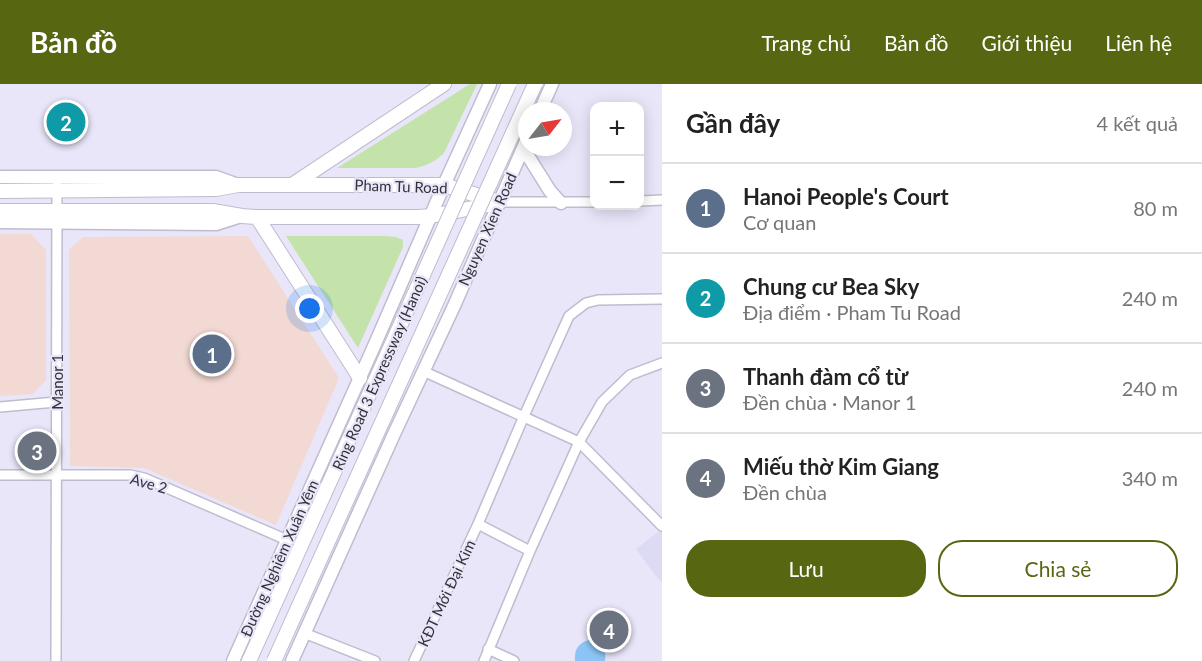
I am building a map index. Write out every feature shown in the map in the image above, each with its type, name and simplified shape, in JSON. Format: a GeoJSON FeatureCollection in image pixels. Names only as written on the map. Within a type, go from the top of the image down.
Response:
{"type":"FeatureCollection","features":[{"type":"Feature","properties":{"kind":"highway"},"geometry":{"type":"LineString","coordinates":[[292,185],[444,84]]}},
{"type":"Feature","properties":{"kind":"highway","name":"Ring Road 3 Expressway (Hanoi)"},"geometry":{"type":"LineString","coordinates":[[249,661],[509,84]]}},
{"type":"Feature","properties":{"kind":"highway","name":"Ring Road 3 Expressway (Hanoi)"},"geometry":{"type":"LineString","coordinates":[[274,661],[535,84]]}},
{"type":"Feature","properties":{"kind":"highway"},"geometry":{"type":"LineString","coordinates":[[0,191],[58,184]]}},
{"type":"Feature","properties":{"kind":"highway","name":"Pham Tu Road"},"geometry":{"type":"LineString","coordinates":[[58,184],[216,189],[238,185],[444,184],[499,202]]}},
{"type":"Feature","properties":{"kind":"highway","name":"Pham Tu Road"},"geometry":{"type":"LineString","coordinates":[[58,216],[213,211],[257,217],[431,216],[499,202]]}},
{"type":"Feature","properties":{"kind":"highway"},"geometry":{"type":"LineString","coordinates":[[0,211],[58,216]]}},
{"type":"Feature","properties":{"kind":"highway"},"geometry":{"type":"LineString","coordinates":[[257,217],[360,378]]}},
{"type":"Feature","properties":{"kind":"main road"},"geometry":{"type":"LineString","coordinates":[[431,216],[490,84]]}},
{"type":"Feature","properties":{"kind":"main road"},"geometry":{"type":"LineString","coordinates":[[544,102],[552,84]]}},
{"type":"Feature","properties":{"kind":"main road","name":"Nguyen Xien Road"},"geometry":{"type":"LineString","coordinates":[[423,371],[520,156]]}},
{"type":"Feature","properties":{"kind":"main road"},"geometry":{"type":"LineString","coordinates":[[532,156],[550,190],[561,203]]}},
{"type":"Feature","properties":{"kind":"main road","name":"Pham Tu Road"},"geometry":{"type":"LineString","coordinates":[[0,177],[58,184]]}},
{"type":"Feature","properties":{"kind":"main road"},"geometry":{"type":"LineString","coordinates":[[0,222],[58,216]]}},
{"type":"Feature","properties":{"kind":"main road","name":"Đường Nghiêm Xuân Yêm"},"geometry":{"type":"LineString","coordinates":[[233,661],[431,216]]}},
{"type":"Feature","properties":{"kind":"main road"},"geometry":{"type":"LineString","coordinates":[[292,661],[423,371]]}},
{"type":"Feature","properties":{"kind":"street","name":"Manor 1"},"geometry":{"type":"LineString","coordinates":[[56,661],[58,184]]}},
{"type":"Feature","properties":{"kind":"street"},"geometry":{"type":"LineString","coordinates":[[644,201],[662,200]]}},
{"type":"Feature","properties":{"kind":"street"},"geometry":{"type":"LineString","coordinates":[[499,202],[590,202]]}},
{"type":"Feature","properties":{"kind":"street","name":"KĐT Mới Đại Kim"},"geometry":{"type":"LineString","coordinates":[[414,661],[478,524],[570,316],[586,303],[598,300],[662,299]]}},
{"type":"Feature","properties":{"kind":"street"},"geometry":{"type":"LineString","coordinates":[[484,661],[579,442],[602,402],[630,375],[662,363]]}},
{"type":"Feature","properties":{"kind":"street"},"geometry":{"type":"LineString","coordinates":[[423,371],[579,442],[662,526]]}},
{"type":"Feature","properties":{"kind":"street"},"geometry":{"type":"LineString","coordinates":[[0,407],[57,402]]}},
{"type":"Feature","properties":{"kind":"street","name":"Ave 2"},"geometry":{"type":"LineString","coordinates":[[0,475],[144,478],[287,540]]}},
{"type":"Feature","properties":{"kind":"street","name":"KĐT Mới Đại Kim"},"geometry":{"type":"LineString","coordinates":[[478,524],[530,551]]}},
{"type":"Feature","properties":{"kind":"street"},"geometry":{"type":"LineString","coordinates":[[304,633],[375,661]]}},
{"type":"Feature","properties":{"kind":"street"},"geometry":{"type":"LineString","coordinates":[[488,649],[514,661]]}},
{"type":"Feature","properties":{"kind":"shaded area"},"geometry":{"type":"Polygon","coordinates":[[[0,234],[31,234],[46,250],[46,380],[33,394],[0,396],[0,234]]]}},
{"type":"Feature","properties":{"kind":"shaded area"},"geometry":{"type":"Polygon","coordinates":[[[248,236],[339,378],[276,525],[144,468],[70,466],[69,250],[83,237],[248,236]]]}},
{"type":"Feature","properties":{"kind":"shaded area"},"geometry":{"type":"Polygon","coordinates":[[[662,529],[662,582],[636,549],[662,529]]]}},
{"type":"Feature","properties":{"kind":"green space"},"geometry":{"type":"Polygon","coordinates":[[[470,84],[477,84],[444,153],[434,161],[416,168],[337,168],[470,84]]]}},
{"type":"Feature","properties":{"kind":"green space"},"geometry":{"type":"Polygon","coordinates":[[[286,236],[384,236],[403,240],[403,247],[358,348],[286,236]]]}},
{"type":"Feature","properties":{"kind":"water"},"geometry":{"type":"Polygon","coordinates":[[[589,640],[602,646],[605,661],[575,661],[577,648],[589,640]]]}},
{"type":"Feature","properties":{"kind":"place","name":"Chung cư Bea Sky"},"geometry":{"type":"Point","coordinates":[66,122]}},
{"type":"Feature","properties":{"kind":"place","name":"Hanoi People's Court"},"geometry":{"type":"Point","coordinates":[212,354]}},
{"type":"Feature","properties":{"kind":"place","name":"Thanh đàm cổ từ"},"geometry":{"type":"Point","coordinates":[37,451]}},
{"type":"Feature","properties":{"kind":"place","name":"Miếu thờ Kim Giang"},"geometry":{"type":"Point","coordinates":[609,630]}}]}
